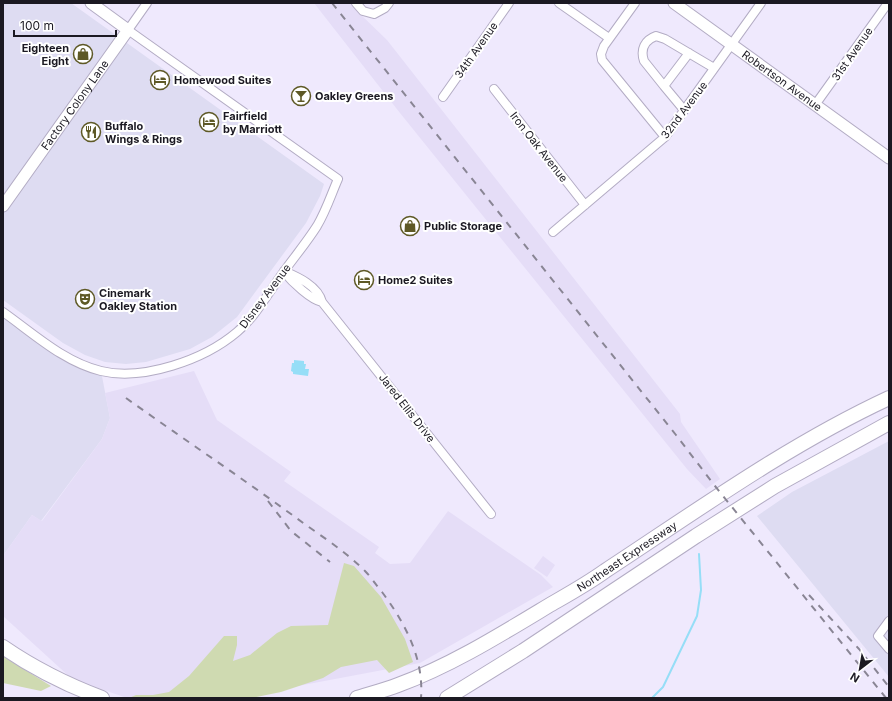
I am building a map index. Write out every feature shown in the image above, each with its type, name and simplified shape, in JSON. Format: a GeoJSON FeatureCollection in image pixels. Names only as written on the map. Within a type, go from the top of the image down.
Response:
{"type":"FeatureCollection","features":[{"type":"Feature","properties":{"kind":"highway","name":"Northeast Expressway"},"geometry":{"type":"LineString","coordinates":[[357,698],[398,686],[452,661],[518,624],[604,572],[764,466],[831,427],[889,398]]}},
{"type":"Feature","properties":{"kind":"highway","name":"Northeast Expressway"},"geometry":{"type":"LineString","coordinates":[[447,698],[523,651],[709,527],[775,486],[889,423]]}},
{"type":"Feature","properties":{"kind":"highway"},"geometry":{"type":"LineString","coordinates":[[3,647],[27,664],[71,686],[102,698]]}},
{"type":"Feature","properties":{"kind":"highway"},"geometry":{"type":"LineString","coordinates":[[455,698],[477,680]]}},
{"type":"Feature","properties":{"kind":"street"},"geometry":{"type":"LineString","coordinates":[[91,3],[128,30]]}},
{"type":"Feature","properties":{"kind":"street","name":"Factory Colony Lane"},"geometry":{"type":"LineString","coordinates":[[3,206],[147,3]]}},
{"type":"Feature","properties":{"kind":"street"},"geometry":{"type":"LineString","coordinates":[[356,3],[362,11],[374,14],[385,8],[389,3]]}},
{"type":"Feature","properties":{"kind":"street","name":"34th Avenue"},"geometry":{"type":"LineString","coordinates":[[443,97],[509,3]]}},
{"type":"Feature","properties":{"kind":"street"},"geometry":{"type":"LineString","coordinates":[[559,3],[610,38]]}},
{"type":"Feature","properties":{"kind":"street"},"geometry":{"type":"LineString","coordinates":[[635,3],[604,46],[601,54],[602,60],[665,137]]}},
{"type":"Feature","properties":{"kind":"street","name":"Robertson Avenue"},"geometry":{"type":"LineString","coordinates":[[674,3],[889,158]]}},
{"type":"Feature","properties":{"kind":"street","name":"32nd Avenue"},"geometry":{"type":"LineString","coordinates":[[553,232],[665,137],[761,3]]}},
{"type":"Feature","properties":{"kind":"street","name":"31st Avenue"},"geometry":{"type":"LineString","coordinates":[[815,105],[888,3]]}},
{"type":"Feature","properties":{"kind":"street","name":"Disney Avenue"},"geometry":{"type":"LineString","coordinates":[[3,312],[62,355],[83,365],[116,374],[134,374],[156,370],[189,360],[227,340],[251,319],[316,226],[327,206],[338,179],[128,30]]}},
{"type":"Feature","properties":{"kind":"street"},"geometry":{"type":"LineString","coordinates":[[684,110],[644,61],[642,53],[646,43],[650,38],[656,36],[665,39],[714,68]]}},
{"type":"Feature","properties":{"kind":"street"},"geometry":{"type":"LineString","coordinates":[[664,86],[689,53]]}},
{"type":"Feature","properties":{"kind":"street","name":"Iron Oak Avenue"},"geometry":{"type":"LineString","coordinates":[[494,89],[585,205]]}},
{"type":"Feature","properties":{"kind":"street","name":"Jared Ellis Drive"},"geometry":{"type":"LineString","coordinates":[[284,272],[297,276],[309,284],[320,295],[322,302],[492,514]]}},
{"type":"Feature","properties":{"kind":"street"},"geometry":{"type":"LineString","coordinates":[[889,621],[878,636],[889,649]]}},
{"type":"Feature","properties":{"kind":"shaded area"},"geometry":{"type":"Polygon","coordinates":[[[3,3],[71,3],[324,184],[320,196],[306,223],[237,317],[212,337],[190,349],[146,362],[126,364],[105,362],[85,355],[63,343],[3,300],[3,3]]]}},
{"type":"Feature","properties":{"kind":"shaded area"},"geometry":{"type":"Polygon","coordinates":[[[314,3],[350,3],[387,40],[680,414],[681,422],[720,479],[706,489],[687,469],[400,113],[314,3]]]}},
{"type":"Feature","properties":{"kind":"shaded area"},"geometry":{"type":"Polygon","coordinates":[[[3,312],[62,355],[101,371],[110,418],[102,439],[41,521],[32,515],[3,556],[3,312]]]}},
{"type":"Feature","properties":{"kind":"shaded area"},"geometry":{"type":"Polygon","coordinates":[[[194,371],[217,420],[291,472],[284,481],[379,547],[375,553],[390,564],[410,563],[448,511],[541,575],[553,587],[420,663],[234,698],[127,698],[72,679],[3,616],[3,556],[32,515],[42,521],[102,439],[110,418],[105,393],[194,371]]]}},
{"type":"Feature","properties":{"kind":"shaded area"},"geometry":{"type":"Polygon","coordinates":[[[889,441],[889,677],[757,516],[792,492],[889,441]]]}},
{"type":"Feature","properties":{"kind":"shaded area"},"geometry":{"type":"Polygon","coordinates":[[[543,556],[555,565],[547,577],[534,568],[543,556]]]}},
{"type":"Feature","properties":{"kind":"green space"},"geometry":{"type":"Polygon","coordinates":[[[344,563],[354,566],[381,597],[405,639],[413,662],[389,673],[377,660],[341,667],[323,678],[281,692],[252,698],[129,698],[136,695],[153,695],[169,692],[189,676],[224,636],[237,636],[237,645],[233,661],[250,655],[277,633],[291,626],[328,625],[344,563]]]}},
{"type":"Feature","properties":{"kind":"green space"},"geometry":{"type":"Polygon","coordinates":[[[3,655],[51,686],[41,691],[3,683],[3,655]]]}},
{"type":"Feature","properties":{"kind":"water"},"geometry":{"type":"Polygon","coordinates":[[[294,360],[304,361],[304,364],[306,364],[305,369],[309,369],[308,376],[293,374],[291,371],[294,360]]]}},
{"type":"Feature","properties":{"kind":"waterway"},"geometry":{"type":"LineString","coordinates":[[652,698],[663,687],[697,616],[701,590],[699,554]]}},
{"type":"Feature","properties":{"kind":"railway"},"geometry":{"type":"LineString","coordinates":[[332,3],[715,486],[886,698]]}},
{"type":"Feature","properties":{"kind":"railway"},"geometry":{"type":"LineString","coordinates":[[126,398],[331,542],[365,571],[382,592],[398,616],[411,642],[419,669],[421,698]]}},
{"type":"Feature","properties":{"kind":"railway"},"geometry":{"type":"LineString","coordinates":[[268,501],[291,531],[330,562]]}},
{"type":"Feature","properties":{"kind":"railway"},"geometry":{"type":"LineString","coordinates":[[809,595],[859,649],[889,687]]}},
{"type":"Feature","properties":{"kind":"place","name":"Eighteen Eight"},"geometry":{"type":"Point","coordinates":[83,54]}},
{"type":"Feature","properties":{"kind":"place","name":"Homewood Suites"},"geometry":{"type":"Point","coordinates":[160,80]}},
{"type":"Feature","properties":{"kind":"place","name":"Oakley Greens"},"geometry":{"type":"Point","coordinates":[301,96]}},
{"type":"Feature","properties":{"kind":"place","name":"Fairfield by Marriott"},"geometry":{"type":"Point","coordinates":[209,122]}},
{"type":"Feature","properties":{"kind":"place","name":"Buffalo Wings & Rings"},"geometry":{"type":"Point","coordinates":[91,132]}},
{"type":"Feature","properties":{"kind":"place","name":"Public Storage"},"geometry":{"type":"Point","coordinates":[410,226]}},
{"type":"Feature","properties":{"kind":"place","name":"Home2 Suites"},"geometry":{"type":"Point","coordinates":[364,280]}},
{"type":"Feature","properties":{"kind":"place","name":"Cinemark Oakley Station"},"geometry":{"type":"Point","coordinates":[85,299]}}]}
